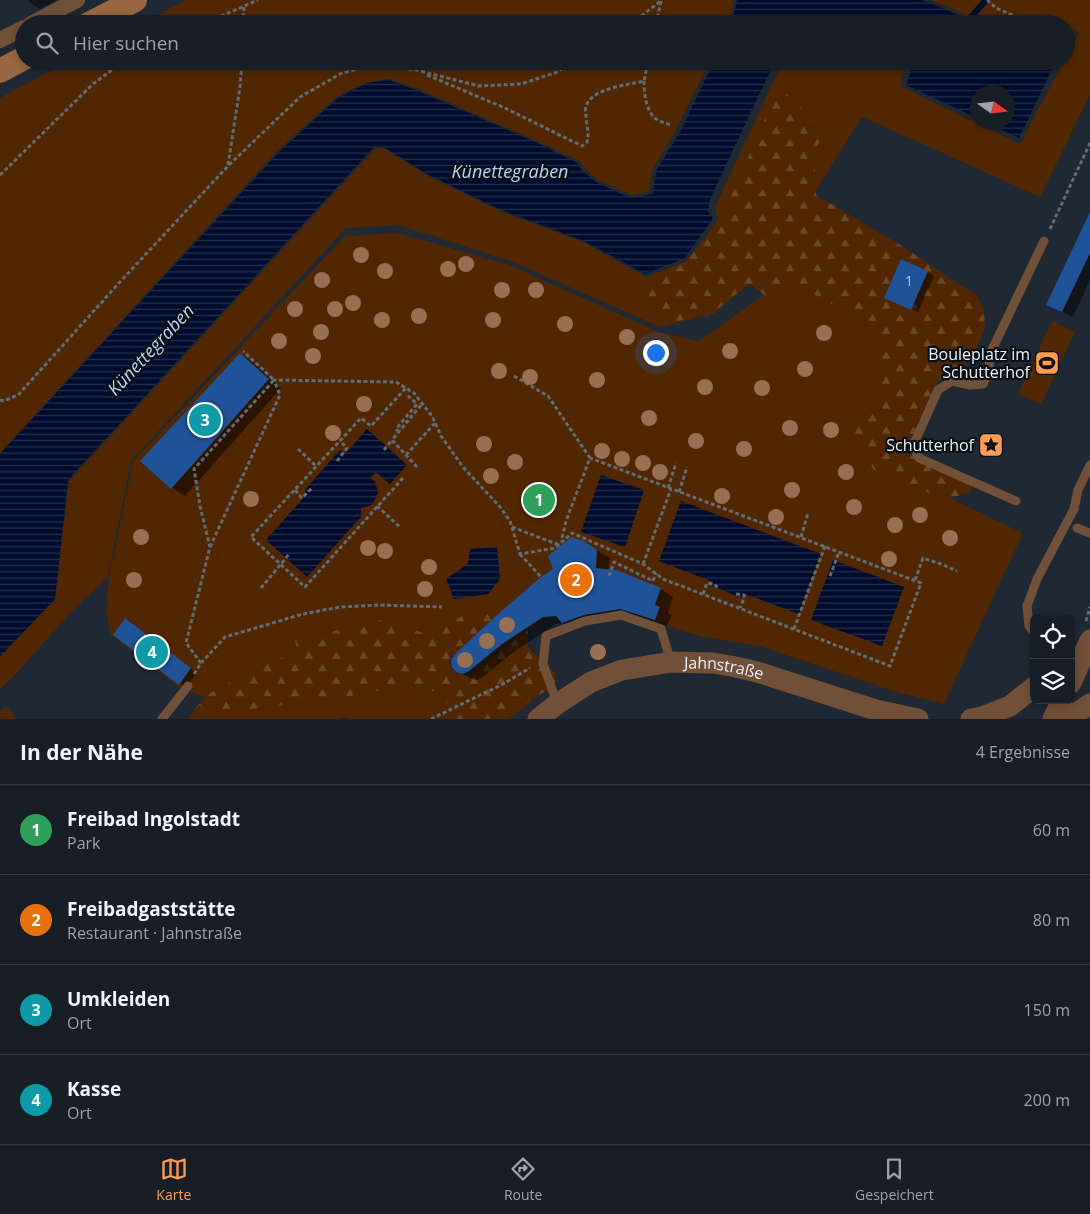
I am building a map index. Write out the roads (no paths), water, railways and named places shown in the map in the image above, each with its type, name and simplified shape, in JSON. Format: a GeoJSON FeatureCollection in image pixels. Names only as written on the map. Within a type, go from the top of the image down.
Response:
{"type":"FeatureCollection","features":[{"type":"Feature","properties":{"kind":"main road"},"geometry":{"type":"LineString","coordinates":[[106,15],[135,0]]}},
{"type":"Feature","properties":{"kind":"main road"},"geometry":{"type":"LineString","coordinates":[[0,71],[15,63]]}},
{"type":"Feature","properties":{"kind":"street"},"geometry":{"type":"LineString","coordinates":[[48,15],[77,0]]}},
{"type":"Feature","properties":{"kind":"street"},"geometry":{"type":"LineString","coordinates":[[0,40],[15,32]]}},
{"type":"Feature","properties":{"kind":"street"},"geometry":{"type":"LineString","coordinates":[[1075,651],[1090,631]]}},
{"type":"Feature","properties":{"kind":"street"},"geometry":{"type":"LineString","coordinates":[[1075,672],[1090,640]]}},
{"type":"Feature","properties":{"kind":"street","name":"Jahnstraße"},"geometry":{"type":"LineString","coordinates":[[538,719],[591,682],[622,670],[671,662],[736,667],[876,710],[918,719]]}},
{"type":"Feature","properties":{"kind":"street"},"geometry":{"type":"LineString","coordinates":[[971,719],[982,717],[1010,706],[1030,690]]}},
{"type":"Feature","properties":{"kind":"street"},"geometry":{"type":"LineString","coordinates":[[1053,719],[1060,704]]}},
{"type":"Feature","properties":{"kind":"street"},"geometry":{"type":"LineString","coordinates":[[1068,719],[1090,704]]}},
{"type":"Feature","properties":{"kind":"lane"},"geometry":{"type":"LineString","coordinates":[[1016,501],[919,458],[913,446],[938,390],[952,382],[970,385],[983,384],[989,371],[990,354],[1044,241]]}},
{"type":"Feature","properties":{"kind":"lane"},"geometry":{"type":"LineString","coordinates":[[1030,627],[1027,606],[1037,579],[1074,509],[1078,490],[1090,465]]}},
{"type":"Feature","properties":{"kind":"lane"},"geometry":{"type":"LineString","coordinates":[[1077,528],[1090,533]]}},
{"type":"Feature","properties":{"kind":"lane"},"geometry":{"type":"LineString","coordinates":[[557,704],[543,664],[546,636],[585,620],[622,615],[661,629],[671,662]]}},
{"type":"Feature","properties":{"kind":"lane"},"geometry":{"type":"LineString","coordinates":[[162,719],[188,686]]}},
{"type":"Feature","properties":{"kind":"water"},"geometry":{"type":"Polygon","coordinates":[[[737,0],[922,0],[957,15],[733,15],[737,0]]]}},
{"type":"Feature","properties":{"kind":"water","name":"Künettegraben"},"geometry":{"type":"Polygon","coordinates":[[[710,70],[771,70],[710,199],[708,212],[713,218],[685,258],[645,274],[584,241],[499,209],[429,175],[382,146],[374,147],[68,480],[55,599],[0,656],[0,454],[280,151],[339,97],[368,83],[389,80],[542,145],[577,163],[582,171],[596,182],[630,198],[653,194],[656,171],[680,132],[710,70]]]}},
{"type":"Feature","properties":{"kind":"water"},"geometry":{"type":"Polygon","coordinates":[[[910,70],[1052,70],[1019,138],[1001,130],[1015,130],[1015,85],[970,85],[970,115],[906,85],[910,70]]]}},
{"type":"Feature","properties":{"kind":"water"},"geometry":{"type":"Polygon","coordinates":[[[367,429],[407,465],[390,484],[376,472],[370,478],[375,482],[378,492],[374,501],[371,505],[361,508],[361,517],[307,577],[266,540],[307,494],[304,491],[340,450],[345,454],[367,429]]]}},
{"type":"Feature","properties":{"kind":"water"},"geometry":{"type":"Polygon","coordinates":[[[601,475],[644,490],[625,547],[581,532],[601,475]]]}},
{"type":"Feature","properties":{"kind":"water"},"geometry":{"type":"Polygon","coordinates":[[[681,501],[821,554],[799,614],[745,594],[742,598],[712,586],[713,582],[659,561],[681,501]]]}},
{"type":"Feature","properties":{"kind":"water"},"geometry":{"type":"Polygon","coordinates":[[[497,547],[500,579],[488,594],[454,599],[446,579],[468,564],[470,549],[497,547]]]}},
{"type":"Feature","properties":{"kind":"water"},"geometry":{"type":"Polygon","coordinates":[[[833,560],[904,587],[882,646],[811,620],[833,560]]]}},
{"type":"Feature","properties":{"kind":"waterway"},"geometry":{"type":"LineString","coordinates":[[973,15],[986,0]]}},
{"type":"Feature","properties":{"kind":"place","name":"Bouleplatz im Schutterhof"},"geometry":{"type":"Point","coordinates":[1047,363]}},
{"type":"Feature","properties":{"kind":"place","name":"Umkleiden"},"geometry":{"type":"Point","coordinates":[205,420]}},
{"type":"Feature","properties":{"kind":"place","name":"Schutterhof"},"geometry":{"type":"Point","coordinates":[991,445]}},
{"type":"Feature","properties":{"kind":"place","name":"Freibad Ingolstadt"},"geometry":{"type":"Point","coordinates":[539,500]}},
{"type":"Feature","properties":{"kind":"place","name":"Freibadgaststätte"},"geometry":{"type":"Point","coordinates":[576,580]}},
{"type":"Feature","properties":{"kind":"place","name":"Kasse"},"geometry":{"type":"Point","coordinates":[152,652]}}]}
